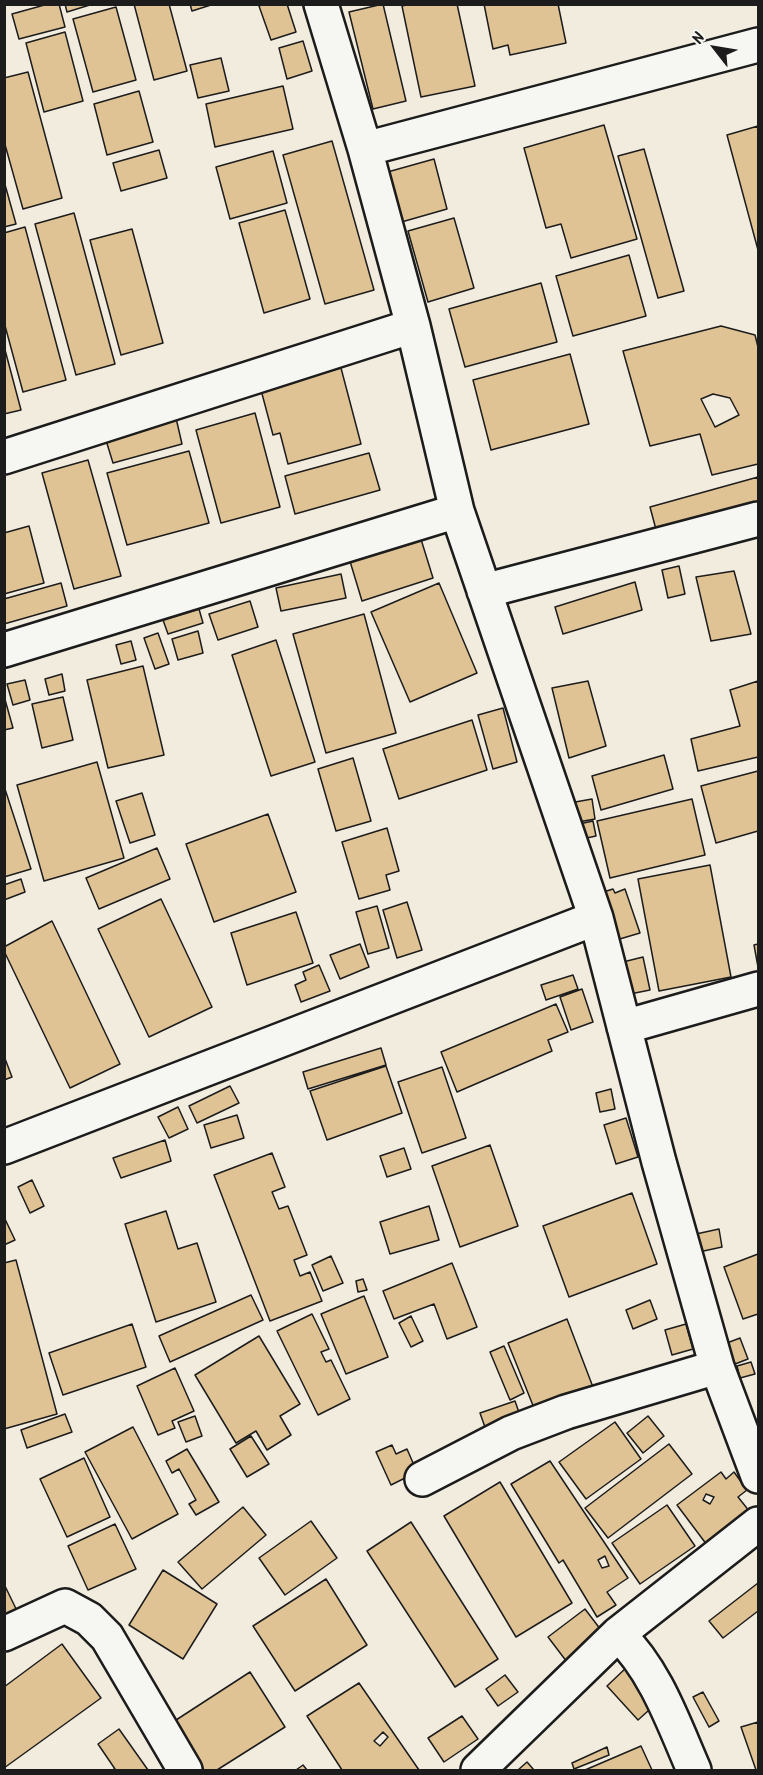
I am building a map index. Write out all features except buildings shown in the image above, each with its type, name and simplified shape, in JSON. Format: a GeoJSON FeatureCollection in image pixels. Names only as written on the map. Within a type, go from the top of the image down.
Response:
{"type":"FeatureCollection","features":[{"type":"Feature","properties":{"kind":"street"},"geometry":{"type":"LineString","coordinates":[[321,4],[366,149],[413,326],[457,511],[596,918],[659,1162],[717,1367],[759,1476]]}},
{"type":"Feature","properties":{"kind":"street"},"geometry":{"type":"LineString","coordinates":[[366,149],[759,45]]}},
{"type":"Feature","properties":{"kind":"street"},"geometry":{"type":"LineString","coordinates":[[4,457],[413,326]]}},
{"type":"Feature","properties":{"kind":"street"},"geometry":{"type":"LineString","coordinates":[[4,650],[457,511]]}},
{"type":"Feature","properties":{"kind":"street"},"geometry":{"type":"LineString","coordinates":[[484,591],[759,519]]}},
{"type":"Feature","properties":{"kind":"street"},"geometry":{"type":"LineString","coordinates":[[4,1147],[596,918]]}},
{"type":"Feature","properties":{"kind":"street"},"geometry":{"type":"LineString","coordinates":[[624,1027],[759,989]]}},
{"type":"Feature","properties":{"kind":"street"},"geometry":{"type":"LineString","coordinates":[[422,1479],[511,1432],[566,1412],[717,1367]]}},
{"type":"Feature","properties":{"kind":"street"},"geometry":{"type":"LineString","coordinates":[[478,1770],[618,1634],[759,1524]]}},
{"type":"Feature","properties":{"kind":"street"},"geometry":{"type":"LineString","coordinates":[[4,1635],[65,1606],[89,1619],[107,1637],[185,1770]]}},
{"type":"Feature","properties":{"kind":"street"},"geometry":{"type":"LineString","coordinates":[[618,1634],[634,1649],[653,1678],[694,1770]]}}]}
